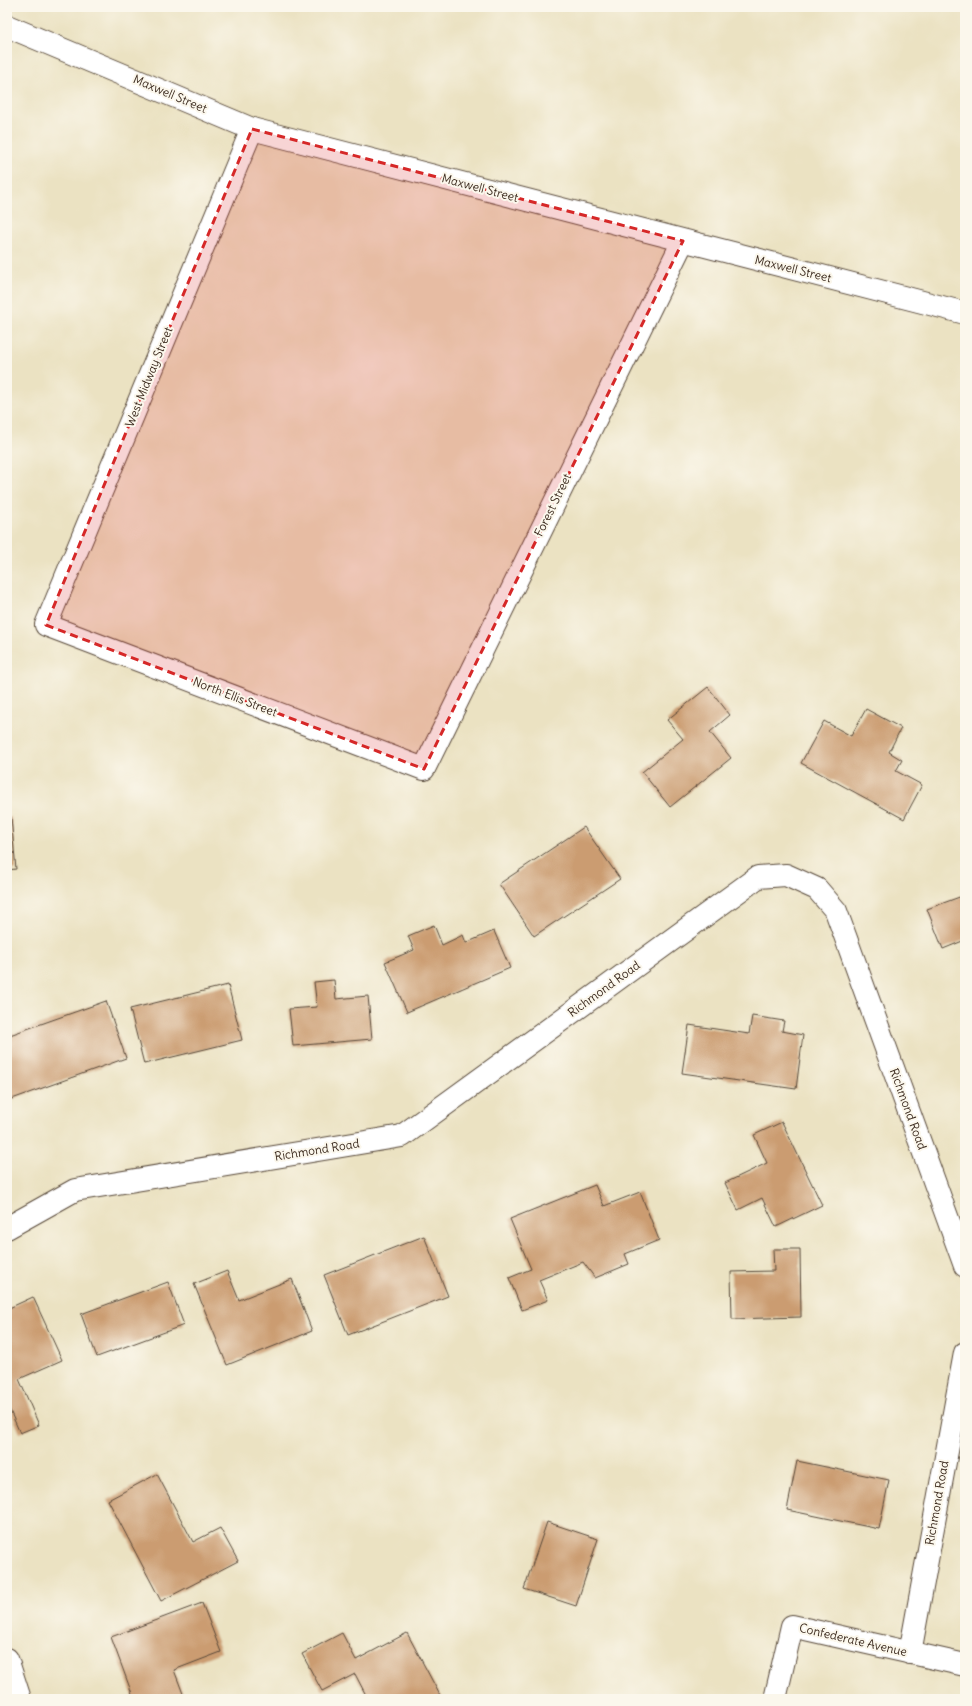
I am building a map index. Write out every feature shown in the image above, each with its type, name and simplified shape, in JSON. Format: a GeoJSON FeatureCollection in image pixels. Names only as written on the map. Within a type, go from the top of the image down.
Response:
{"type":"FeatureCollection","features":[{"type":"Feature","properties":{"kind":"street","name":"Maxwell Street"},"geometry":{"type":"LineString","coordinates":[[7,26],[252,129],[965,313]]}},
{"type":"Feature","properties":{"kind":"street","name":"West Midway Street"},"geometry":{"type":"LineString","coordinates":[[46,625],[252,129]]}},
{"type":"Feature","properties":{"kind":"street","name":"Forest Street"},"geometry":{"type":"LineString","coordinates":[[424,769],[683,241]]}},
{"type":"Feature","properties":{"kind":"street","name":"North Ellis Street"},"geometry":{"type":"LineString","coordinates":[[46,625],[424,769]]}},
{"type":"Feature","properties":{"kind":"street","name":"Richmond Road"},"geometry":{"type":"LineString","coordinates":[[7,1228],[75,1190],[402,1136],[758,877],[786,875],[817,889],[836,911],[965,1266]]}},
{"type":"Feature","properties":{"kind":"street","name":"Richmond Road"},"geometry":{"type":"LineString","coordinates":[[910,1653],[965,1353]]}},
{"type":"Feature","properties":{"kind":"street","name":"Confederate Avenue"},"geometry":{"type":"LineString","coordinates":[[775,1699],[792,1626],[965,1665]]}},
{"type":"Feature","properties":{"kind":"street"},"geometry":{"type":"LineString","coordinates":[[7,1659],[20,1699]]}},
{"type":"Feature","properties":{"kind":"highlighted area"},"geometry":{"type":"Polygon","coordinates":[[[252,129],[683,241],[424,769],[46,625],[252,129]]]}},
{"type":"Feature","properties":{"kind":"building"},"geometry":{"type":"Polygon","coordinates":[[[708,687],[730,715],[710,732],[731,758],[670,807],[642,772],[683,739],[667,720],[708,687]]]}},
{"type":"Feature","properties":{"kind":"building"},"geometry":{"type":"Polygon","coordinates":[[[866,709],[901,728],[889,752],[902,760],[896,771],[922,785],[904,819],[801,763],[824,721],[851,736],[866,709]]]}},
{"type":"Feature","properties":{"kind":"building"},"geometry":{"type":"Polygon","coordinates":[[[7,817],[11,817],[16,869],[7,870],[7,817]]]}},
{"type":"Feature","properties":{"kind":"building"},"geometry":{"type":"Polygon","coordinates":[[[584,827],[620,879],[534,936],[499,884],[584,827]]]}},
{"type":"Feature","properties":{"kind":"building"},"geometry":{"type":"Polygon","coordinates":[[[965,895],[965,940],[943,949],[927,909],[965,895]]]}},
{"type":"Feature","properties":{"kind":"building"},"geometry":{"type":"Polygon","coordinates":[[[434,925],[442,945],[463,935],[466,943],[494,931],[510,968],[407,1012],[385,962],[414,950],[408,936],[434,925]]]}},
{"type":"Feature","properties":{"kind":"building"},"geometry":{"type":"Polygon","coordinates":[[[334,980],[336,999],[368,996],[372,1039],[293,1046],[289,1009],[317,1007],[314,982],[334,980]]]}},
{"type":"Feature","properties":{"kind":"building"},"geometry":{"type":"Polygon","coordinates":[[[228,985],[242,1040],[144,1064],[130,1009],[228,985]]]}},
{"type":"Feature","properties":{"kind":"building"},"geometry":{"type":"Polygon","coordinates":[[[106,1001],[126,1058],[12,1099],[7,1084],[7,1036],[106,1001]]]}},
{"type":"Feature","properties":{"kind":"building"},"geometry":{"type":"Polygon","coordinates":[[[752,1016],[784,1021],[782,1031],[803,1035],[796,1089],[682,1073],[689,1025],[749,1034],[752,1016]]]}},
{"type":"Feature","properties":{"kind":"building"},"geometry":{"type":"Polygon","coordinates":[[[782,1122],[822,1205],[776,1227],[762,1198],[738,1210],[725,1183],[767,1163],[754,1135],[782,1122]]]}},
{"type":"Feature","properties":{"kind":"building"},"geometry":{"type":"Polygon","coordinates":[[[595,1185],[604,1206],[640,1192],[659,1240],[625,1254],[629,1264],[595,1278],[583,1262],[539,1280],[548,1300],[522,1310],[509,1278],[531,1269],[510,1219],[595,1185]]]}},
{"type":"Feature","properties":{"kind":"building"},"geometry":{"type":"Polygon","coordinates":[[[424,1236],[448,1296],[348,1335],[324,1275],[424,1236]]]}},
{"type":"Feature","properties":{"kind":"building"},"geometry":{"type":"Polygon","coordinates":[[[773,1249],[800,1249],[801,1317],[732,1319],[731,1272],[774,1271],[773,1249]]]}},
{"type":"Feature","properties":{"kind":"building"},"geometry":{"type":"Polygon","coordinates":[[[227,1271],[239,1300],[292,1279],[312,1331],[227,1365],[194,1284],[227,1271]]]}},
{"type":"Feature","properties":{"kind":"building"},"geometry":{"type":"Polygon","coordinates":[[[168,1282],[184,1325],[97,1357],[81,1314],[168,1282]]]}},
{"type":"Feature","properties":{"kind":"building"},"geometry":{"type":"Polygon","coordinates":[[[33,1297],[62,1360],[19,1379],[39,1425],[20,1433],[7,1404],[7,1309],[33,1297]]]}},
{"type":"Feature","properties":{"kind":"building"},"geometry":{"type":"Polygon","coordinates":[[[797,1461],[889,1480],[879,1529],[787,1510],[797,1461]]]}},
{"type":"Feature","properties":{"kind":"building"},"geometry":{"type":"Polygon","coordinates":[[[157,1474],[193,1542],[220,1528],[238,1561],[161,1601],[108,1500],[157,1474]]]}},
{"type":"Feature","properties":{"kind":"building"},"geometry":{"type":"Polygon","coordinates":[[[547,1522],[598,1539],[576,1606],[524,1589],[547,1522]]]}},
{"type":"Feature","properties":{"kind":"building"},"geometry":{"type":"Polygon","coordinates":[[[202,1603],[221,1652],[174,1670],[185,1699],[134,1699],[111,1637],[202,1603]]]}},
{"type":"Feature","properties":{"kind":"building"},"geometry":{"type":"Polygon","coordinates":[[[342,1633],[356,1660],[407,1633],[442,1699],[368,1699],[355,1674],[322,1691],[302,1654],[342,1633]]]}}]}
